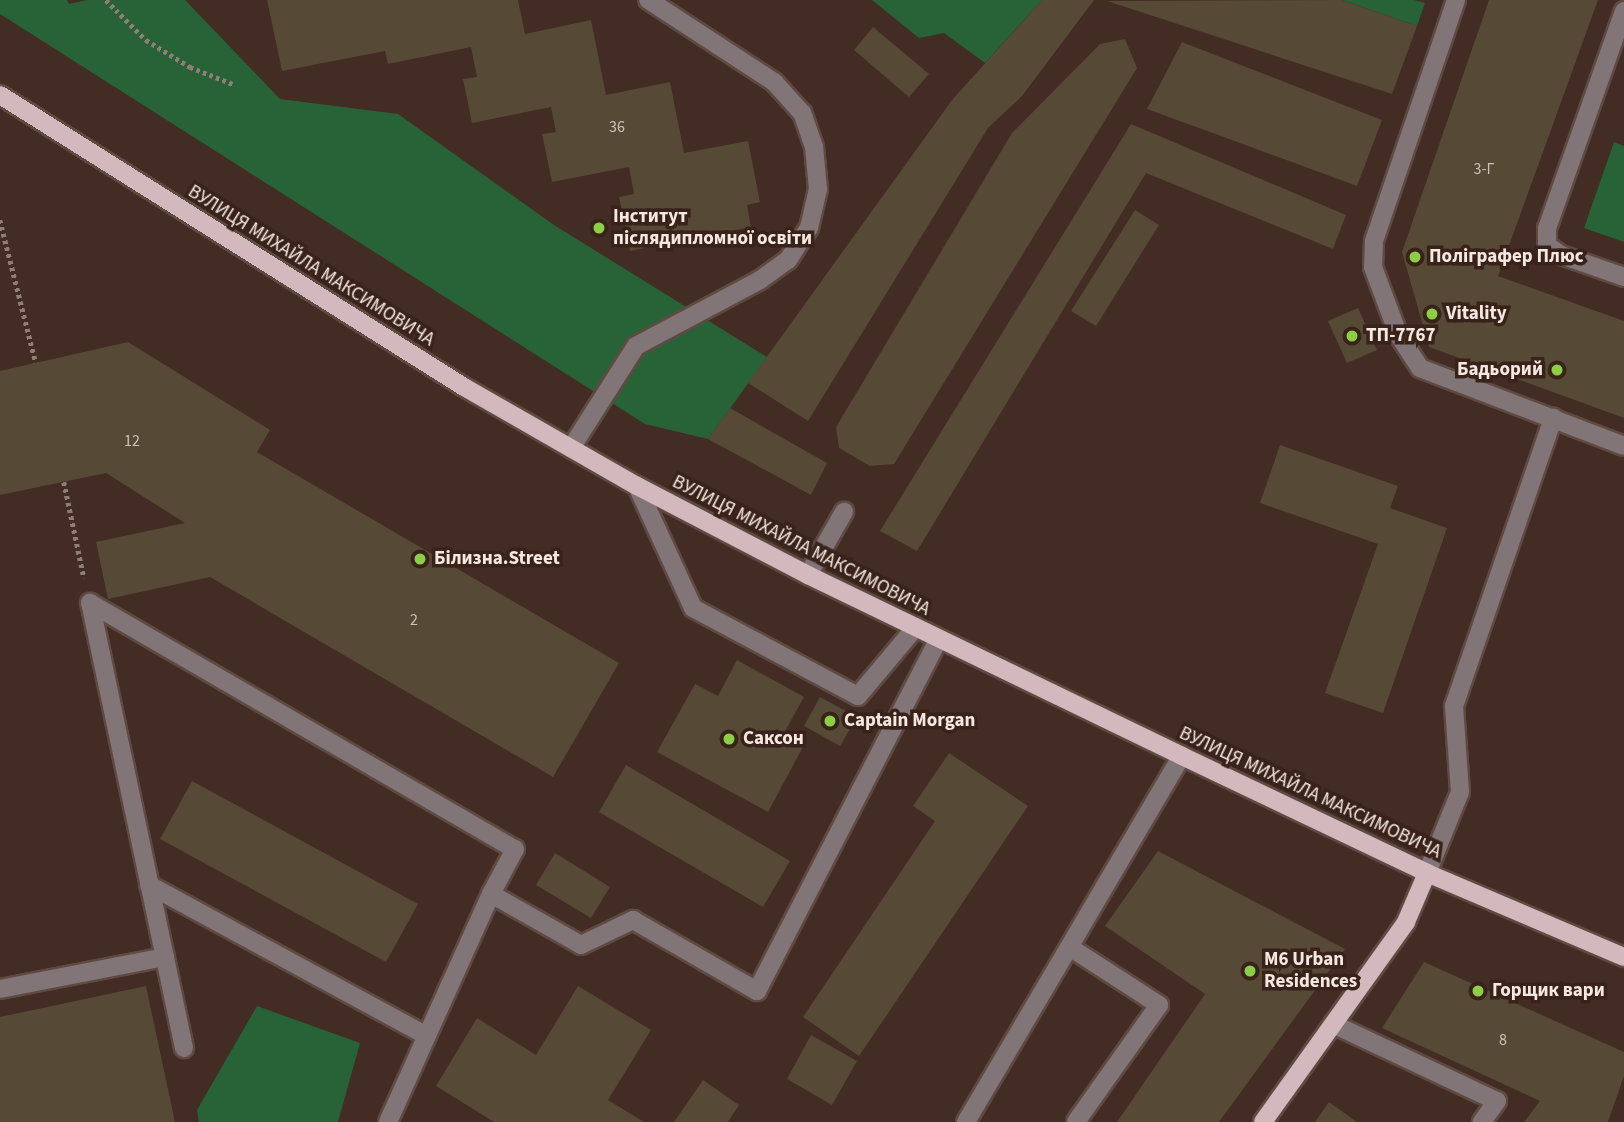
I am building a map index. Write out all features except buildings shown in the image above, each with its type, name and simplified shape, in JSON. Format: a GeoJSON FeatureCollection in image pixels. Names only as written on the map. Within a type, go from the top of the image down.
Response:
{"type":"FeatureCollection","features":[{"type":"Feature","properties":{"kind":"main road","name":"ВУЛИЦЯ МИХАЙЛА МАКСИМОВИЧА"},"geometry":{"type":"LineString","coordinates":[[0,95],[464,387],[637,486],[808,575],[1427,873],[1624,957]]}},
{"type":"Feature","properties":{"kind":"main road"},"geometry":{"type":"LineString","coordinates":[[1263,1122],[1406,922],[1427,873]]}},
{"type":"Feature","properties":{"kind":"lane"},"geometry":{"type":"LineString","coordinates":[[571,448],[636,346],[760,280],[788,260],[809,228],[818,189],[814,147],[802,113],[774,82],[648,0]]}},
{"type":"Feature","properties":{"kind":"lane"},"geometry":{"type":"LineString","coordinates":[[1456,0],[1374,241],[1373,267],[1398,334],[1420,368],[1624,446]]}},
{"type":"Feature","properties":{"kind":"lane"},"geometry":{"type":"LineString","coordinates":[[1624,11],[1547,228],[1547,245],[1561,255],[1624,277]]}},
{"type":"Feature","properties":{"kind":"lane"},"geometry":{"type":"LineString","coordinates":[[1427,873],[1460,792],[1454,706],[1553,418]]}},
{"type":"Feature","properties":{"kind":"lane"},"geometry":{"type":"LineString","coordinates":[[637,486],[693,608],[858,696],[916,627]]}},
{"type":"Feature","properties":{"kind":"lane"},"geometry":{"type":"LineString","coordinates":[[808,575],[844,512]]}},
{"type":"Feature","properties":{"kind":"lane"},"geometry":{"type":"LineString","coordinates":[[90,603],[184,1048]]}},
{"type":"Feature","properties":{"kind":"lane"},"geometry":{"type":"LineString","coordinates":[[90,603],[515,849],[491,894],[388,1122]]}},
{"type":"Feature","properties":{"kind":"lane"},"geometry":{"type":"LineString","coordinates":[[491,894],[581,945],[633,920],[757,991],[939,639]]}},
{"type":"Feature","properties":{"kind":"lane"},"geometry":{"type":"LineString","coordinates":[[966,1122],[1182,756]]}},
{"type":"Feature","properties":{"kind":"lane"},"geometry":{"type":"LineString","coordinates":[[149,885],[427,1036]]}},
{"type":"Feature","properties":{"kind":"lane"},"geometry":{"type":"LineString","coordinates":[[1071,948],[1159,1005],[1076,1122]]}},
{"type":"Feature","properties":{"kind":"lane"},"geometry":{"type":"LineString","coordinates":[[0,989],[164,957]]}},
{"type":"Feature","properties":{"kind":"lane"},"geometry":{"type":"LineString","coordinates":[[1333,1024],[1497,1101],[1482,1122]]}},
{"type":"Feature","properties":{"kind":"path"},"geometry":{"type":"LineString","coordinates":[[106,0],[146,40],[190,67],[233,84]]}},
{"type":"Feature","properties":{"kind":"path"},"geometry":{"type":"LineString","coordinates":[[0,220],[36,363]]}},
{"type":"Feature","properties":{"kind":"path"},"geometry":{"type":"LineString","coordinates":[[64,482],[90,603]]}},
{"type":"Feature","properties":{"kind":"green space"},"geometry":{"type":"Polygon","coordinates":[[[0,0],[67,0],[69,4],[87,0],[185,0],[280,99],[398,114],[554,225],[767,357],[708,439],[645,424],[0,14],[0,0]]]}},
{"type":"Feature","properties":{"kind":"green space"},"geometry":{"type":"Polygon","coordinates":[[[872,0],[1042,0],[985,63],[944,33],[919,38],[872,0]]]}},
{"type":"Feature","properties":{"kind":"green space"},"geometry":{"type":"Polygon","coordinates":[[[1342,0],[1414,0],[1425,3],[1417,26],[1342,0]]]}},
{"type":"Feature","properties":{"kind":"green space"},"geometry":{"type":"Polygon","coordinates":[[[1614,142],[1624,146],[1624,242],[1584,228],[1614,142]]]}},
{"type":"Feature","properties":{"kind":"green space"},"geometry":{"type":"Polygon","coordinates":[[[257,1006],[360,1043],[338,1122],[199,1122],[197,1110],[257,1006]]]}},
{"type":"Feature","properties":{"kind":"place","name":"Інститут післядипломної освіти"},"geometry":{"type":"Point","coordinates":[599,228]}},
{"type":"Feature","properties":{"kind":"place","name":"Поліграфер Плюс"},"geometry":{"type":"Point","coordinates":[1415,257]}},
{"type":"Feature","properties":{"kind":"place","name":"Vitality"},"geometry":{"type":"Point","coordinates":[1432,314]}},
{"type":"Feature","properties":{"kind":"place","name":"ТП-7767"},"geometry":{"type":"Point","coordinates":[1352,336]}},
{"type":"Feature","properties":{"kind":"place","name":"Бадьорий"},"geometry":{"type":"Point","coordinates":[1557,370]}},
{"type":"Feature","properties":{"kind":"place","name":"Білизна.Street"},"geometry":{"type":"Point","coordinates":[420,559]}},
{"type":"Feature","properties":{"kind":"place","name":"Captain Morgan"},"geometry":{"type":"Point","coordinates":[830,721]}},
{"type":"Feature","properties":{"kind":"place","name":"Саксон"},"geometry":{"type":"Point","coordinates":[729,739]}},
{"type":"Feature","properties":{"kind":"place","name":"M6 Urban Residences"},"geometry":{"type":"Point","coordinates":[1250,971]}},
{"type":"Feature","properties":{"kind":"place","name":"Горщик вари"},"geometry":{"type":"Point","coordinates":[1478,991]}}]}
